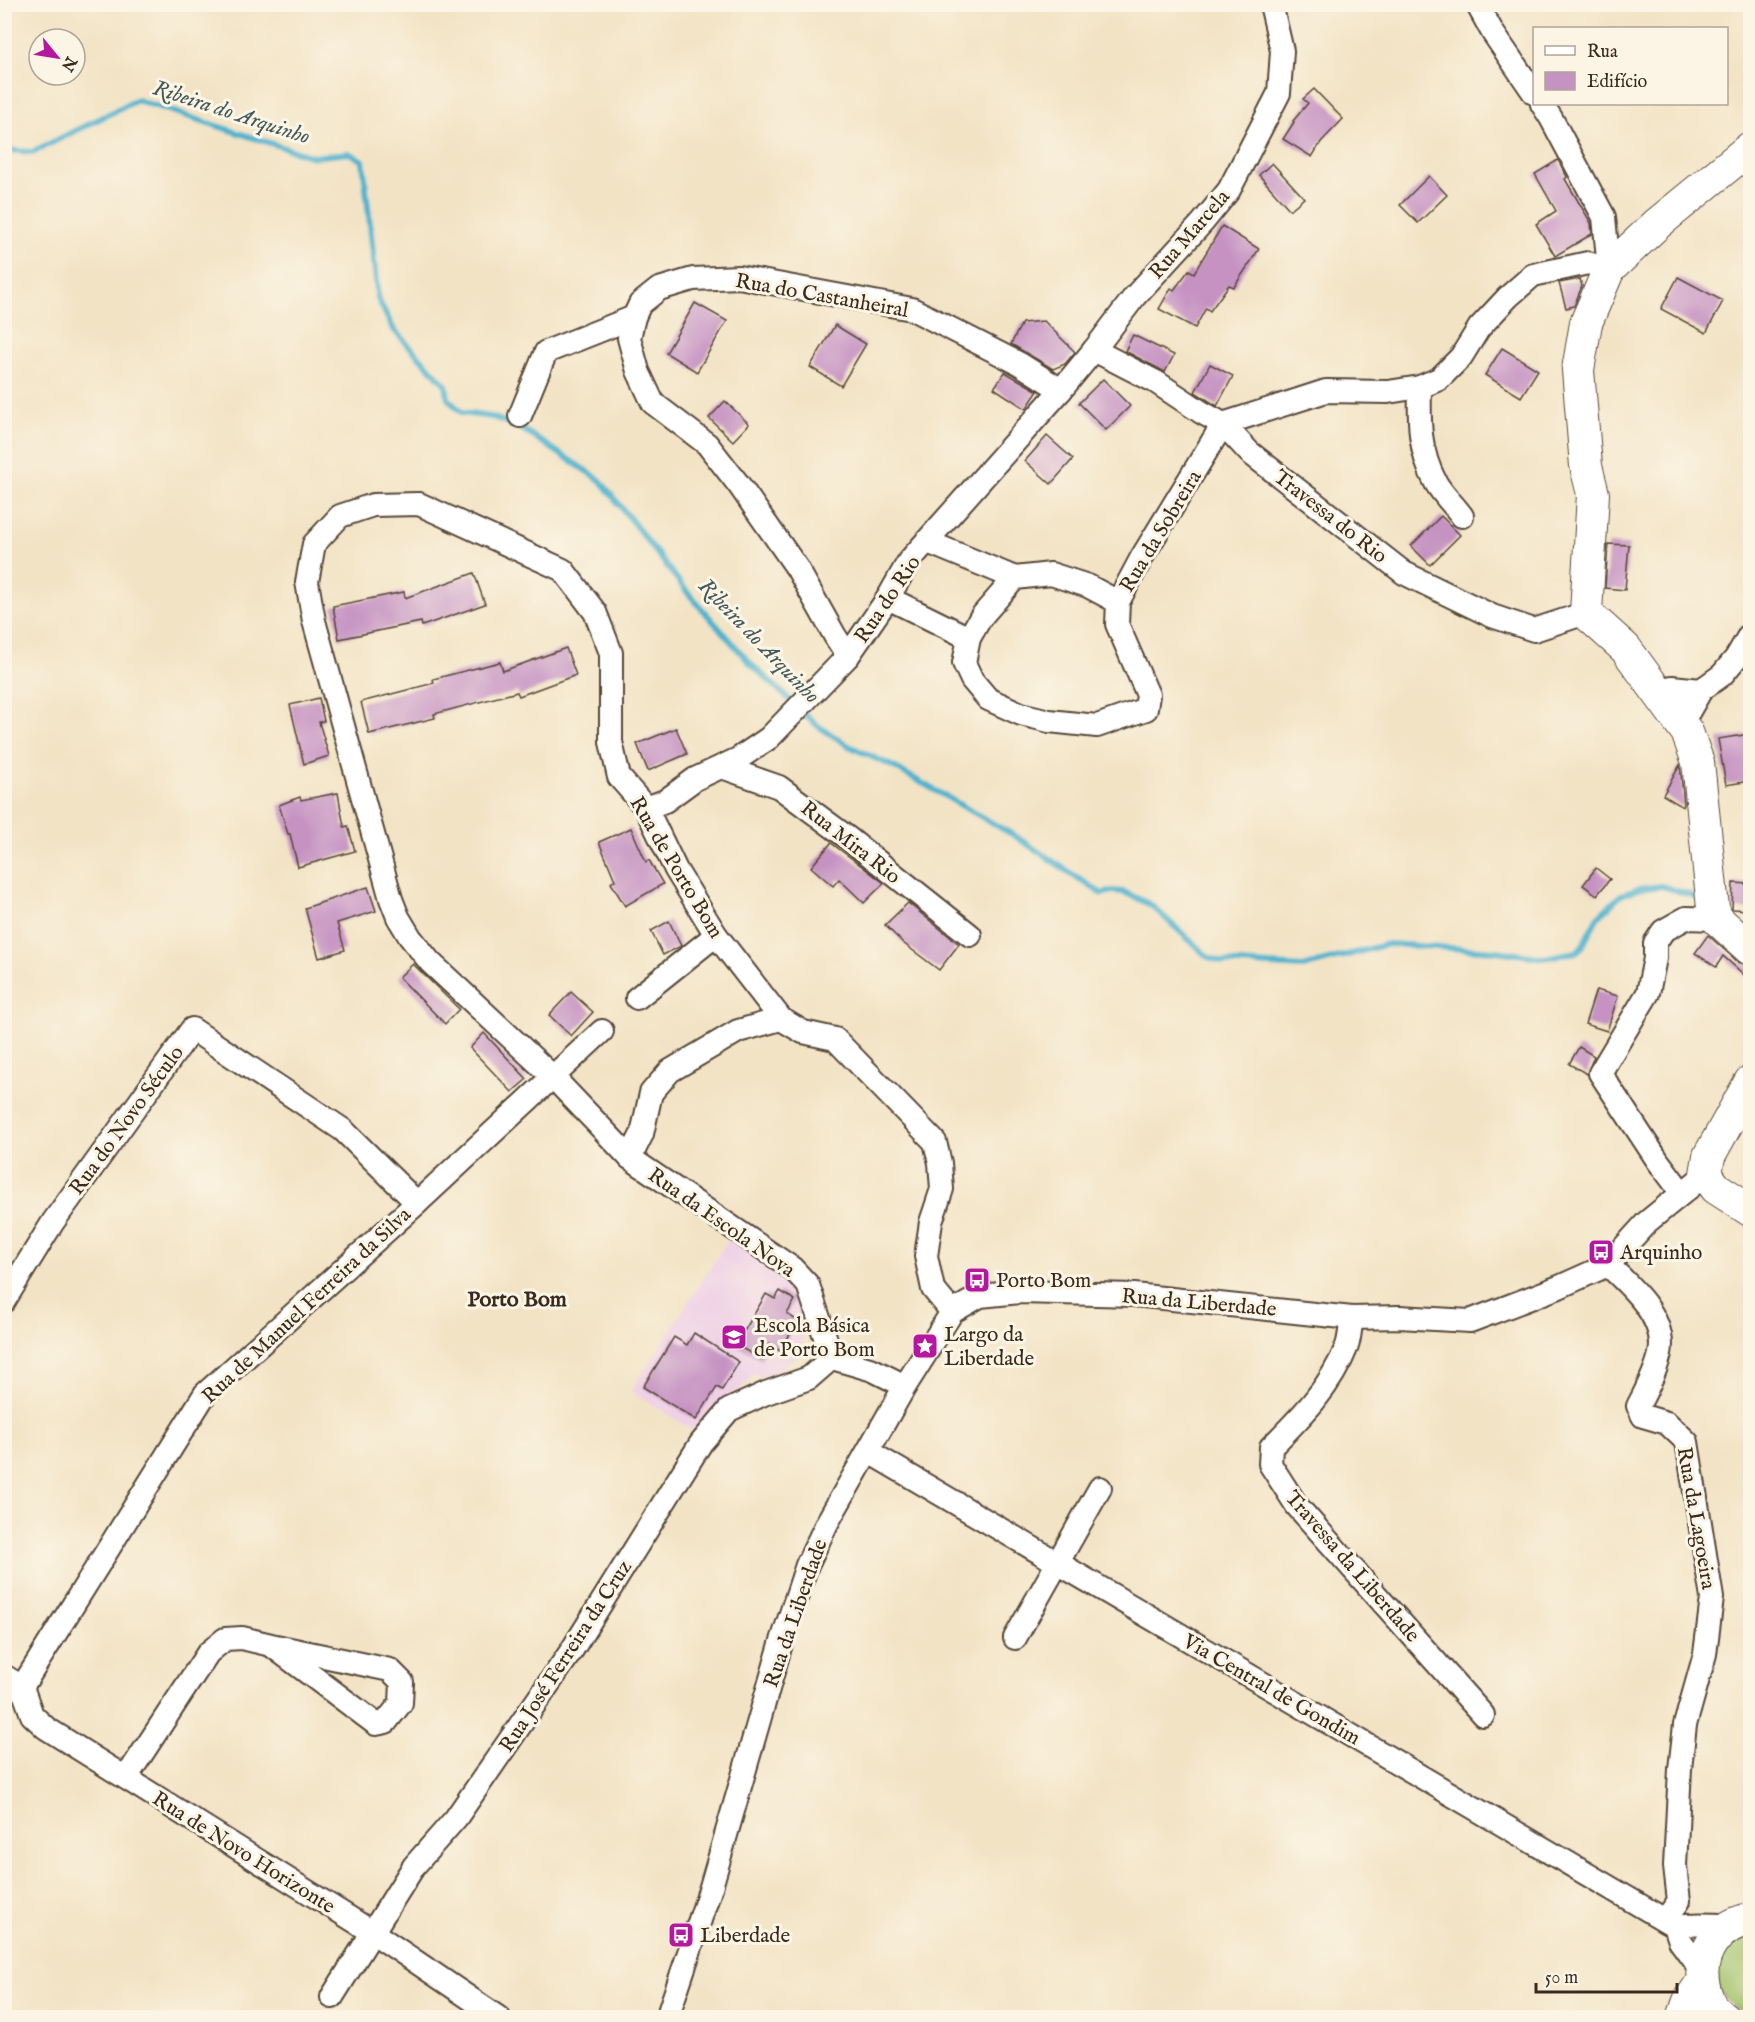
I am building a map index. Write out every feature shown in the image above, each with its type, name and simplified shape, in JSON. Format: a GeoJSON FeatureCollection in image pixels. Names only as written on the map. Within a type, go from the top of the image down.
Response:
{"type":"FeatureCollection","features":[{"type":"Feature","properties":{"kind":"street","name":"Rua Marcela"},"geometry":{"type":"LineString","coordinates":[[1095,350],[1135,296],[1229,190],[1279,93],[1282,51],[1271,4]]}},
{"type":"Feature","properties":{"kind":"street"},"geometry":{"type":"LineString","coordinates":[[1477,4],[1493,33],[1533,92]]}},
{"type":"Feature","properties":{"kind":"street"},"geometry":{"type":"LineString","coordinates":[[1543,105],[1604,217],[1609,269]]}},
{"type":"Feature","properties":{"kind":"street"},"geometry":{"type":"LineString","coordinates":[[1750,148],[1643,237],[1609,269],[1586,323],[1578,369],[1586,466],[1593,494],[1586,613],[1626,649],[1687,732],[1698,762],[1713,908],[1717,919],[1750,949]]}},
{"type":"Feature","properties":{"kind":"street"},"geometry":{"type":"LineString","coordinates":[[1223,424],[1326,391],[1388,392],[1420,387],[1439,378],[1461,357],[1479,328],[1508,297],[1533,275],[1588,263],[1609,269]]}},
{"type":"Feature","properties":{"kind":"street","name":"Rua do Castanheiral"},"geometry":{"type":"LineString","coordinates":[[520,416],[546,352],[634,317],[640,304],[659,289],[693,279],[739,278],[912,309],[1020,364],[1061,390]]}},
{"type":"Feature","properties":{"kind":"street"},"geometry":{"type":"LineString","coordinates":[[634,317],[630,338],[638,371],[653,403],[707,444],[739,485],[797,568],[848,656]]}},
{"type":"Feature","properties":{"kind":"street","name":"Rua do Rio"},"geometry":{"type":"LineString","coordinates":[[646,808],[665,801],[695,779],[738,759],[769,738],[790,717],[848,656],[888,598],[909,561],[1095,350]]}},
{"type":"Feature","properties":{"kind":"street","name":"Travessa do Rio"},"geometry":{"type":"LineString","coordinates":[[1095,350],[1156,382],[1223,424],[1249,452],[1404,573],[1492,616],[1534,630],[1586,613]]}},
{"type":"Feature","properties":{"kind":"street"},"geometry":{"type":"LineString","coordinates":[[1420,387],[1419,427],[1423,452],[1437,483],[1462,516]]}},
{"type":"Feature","properties":{"kind":"street","name":"Rua da Sobreira"},"geometry":{"type":"LineString","coordinates":[[1015,578],[1051,574],[1088,586],[1118,602],[1223,424]]}},
{"type":"Feature","properties":{"kind":"street","name":"Rua de Porto Bom"},"geometry":{"type":"LineString","coordinates":[[552,1076],[430,962],[410,937],[391,899],[314,621],[307,582],[314,544],[340,516],[373,505],[419,504],[563,570],[595,612],[611,653],[611,742],[619,777],[646,808],[676,870],[716,935],[781,1018],[803,1032],[835,1040],[935,1142],[942,1188],[931,1221],[926,1256],[933,1289],[952,1312]]}},
{"type":"Feature","properties":{"kind":"street"},"geometry":{"type":"LineString","coordinates":[[928,542],[1015,578],[981,617],[969,638],[964,663],[972,680],[988,699],[1021,714],[1049,721],[1097,726],[1146,709],[1148,695],[1117,624],[1118,602]]}},
{"type":"Feature","properties":{"kind":"street"},"geometry":{"type":"LineString","coordinates":[[888,598],[969,638]]}},
{"type":"Feature","properties":{"kind":"street"},"geometry":{"type":"LineString","coordinates":[[1680,721],[1689,711],[1701,690],[1722,675],[1736,658],[1750,634]]}},
{"type":"Feature","properties":{"kind":"street"},"geometry":{"type":"LineString","coordinates":[[1657,690],[1672,687],[1701,690]]}},
{"type":"Feature","properties":{"kind":"street","name":"Rua Mira Rio"},"geometry":{"type":"LineString","coordinates":[[722,766],[779,787],[848,838],[970,935]]}},
{"type":"Feature","properties":{"kind":"street"},"geometry":{"type":"LineString","coordinates":[[1682,1193],[1600,1073],[1648,993],[1655,958],[1655,943],[1663,931],[1686,918],[1717,919]]}},
{"type":"Feature","properties":{"kind":"street"},"geometry":{"type":"LineString","coordinates":[[637,998],[716,935]]}},
{"type":"Feature","properties":{"kind":"street"},"geometry":{"type":"LineString","coordinates":[[630,1158],[642,1134],[651,1093],[670,1071],[738,1031],[781,1018]]}},
{"type":"Feature","properties":{"kind":"street","name":"Rua do Novo Século"},"geometry":{"type":"LineString","coordinates":[[4,1301],[53,1222],[192,1029],[342,1130],[417,1203]]}},
{"type":"Feature","properties":{"kind":"street","name":"Rua de Manuel Ferreira da Silva"},"geometry":{"type":"LineString","coordinates":[[13,1682],[205,1394],[417,1203],[602,1030]]}},
{"type":"Feature","properties":{"kind":"street","name":"Rua da Escola Nova"},"geometry":{"type":"LineString","coordinates":[[552,1076],[630,1158],[792,1268],[808,1285],[832,1358]]}},
{"type":"Feature","properties":{"kind":"street"},"geometry":{"type":"LineString","coordinates":[[1750,1082],[1709,1156],[1706,1174],[1716,1188],[1750,1210]]}},
{"type":"Feature","properties":{"kind":"street","name":"Rua da Liberdade"},"geometry":{"type":"LineString","coordinates":[[667,2018],[711,1887],[781,1644],[807,1565],[827,1523],[905,1386],[952,1312],[980,1296],[1020,1292],[1134,1295],[1352,1318],[1400,1317],[1470,1321],[1559,1287],[1608,1265],[1647,1222],[1706,1174]]}},
{"type":"Feature","properties":{"kind":"street","name":"Rua da Lagoeira"},"geometry":{"type":"LineString","coordinates":[[1608,1265],[1632,1288],[1655,1321],[1661,1346],[1651,1383],[1638,1406],[1643,1416],[1667,1423],[1687,1442],[1712,1598],[1704,1654],[1685,1725],[1680,1769],[1675,1866],[1679,1900],[1670,1923]]}},
{"type":"Feature","properties":{"kind":"street","name":"Travessa da Liberdade"},"geometry":{"type":"LineString","coordinates":[[1352,1318],[1347,1344],[1326,1388],[1271,1447],[1270,1464],[1298,1506],[1483,1715]]}},
{"type":"Feature","properties":{"kind":"street"},"geometry":{"type":"LineString","coordinates":[[832,1358],[873,1370],[905,1386]]}},
{"type":"Feature","properties":{"kind":"street","name":"Rua José Ferreira da Cruz"},"geometry":{"type":"LineString","coordinates":[[332,1997],[414,1866],[456,1818],[572,1650],[701,1443],[729,1410],[766,1393],[808,1378],[832,1358]]}},
{"type":"Feature","properties":{"kind":"street","name":"Via Central de Gondim"},"geometry":{"type":"LineString","coordinates":[[869,1452],[1670,1923]]}},
{"type":"Feature","properties":{"kind":"street"},"geometry":{"type":"LineString","coordinates":[[1015,1638],[1100,1488]]}},
{"type":"Feature","properties":{"kind":"street"},"geometry":{"type":"LineString","coordinates":[[126,1778],[208,1653],[225,1639],[242,1638],[390,1670],[402,1682],[401,1703],[386,1722],[376,1724],[271,1645]]}},
{"type":"Feature","properties":{"kind":"street","name":"Rua de Novo Horizonte"},"geometry":{"type":"LineString","coordinates":[[13,1682],[32,1715],[46,1728],[372,1932],[499,2018]]}},
{"type":"Feature","properties":{"kind":"street"},"geometry":{"type":"LineString","coordinates":[[1723,2018],[1707,1999],[1702,1976],[1670,1923],[1690,1923],[1701,1926],[1741,1922]]}},
{"type":"Feature","properties":{"kind":"street"},"geometry":{"type":"LineString","coordinates":[[1683,2018],[1702,1976],[1709,1946],[1718,1934],[1741,1922]]}},
{"type":"Feature","properties":{"kind":"shaded area","name":"Escola Básica de Porto Bom"},"geometry":{"type":"Polygon","coordinates":[[[730,1237],[788,1279],[802,1304],[804,1332],[802,1342],[793,1359],[766,1380],[754,1373],[746,1384],[712,1410],[694,1431],[631,1391],[730,1237]]]}},
{"type":"Feature","properties":{"kind":"green space"},"geometry":{"type":"Polygon","coordinates":[[[1750,1932],[1750,2014],[1735,2007],[1724,1997],[1718,1984],[1717,1968],[1723,1948],[1750,1932]]]}},
{"type":"Feature","properties":{"kind":"building"},"geometry":{"type":"Polygon","coordinates":[[[1314,89],[1343,119],[1321,142],[1312,157],[1283,139],[1293,121],[1308,103],[1303,99],[1314,89]]]}},
{"type":"Feature","properties":{"kind":"building"},"geometry":{"type":"Polygon","coordinates":[[[1558,160],[1567,177],[1565,179],[1591,223],[1592,234],[1555,256],[1536,224],[1556,211],[1535,174],[1558,160]]]}},
{"type":"Feature","properties":{"kind":"building"},"geometry":{"type":"Polygon","coordinates":[[[1272,163],[1304,198],[1290,210],[1259,175],[1272,163]]]}},
{"type":"Feature","properties":{"kind":"building"},"geometry":{"type":"Polygon","coordinates":[[[1429,176],[1447,195],[1418,223],[1400,205],[1429,176]]]}},
{"type":"Feature","properties":{"kind":"building"},"geometry":{"type":"Polygon","coordinates":[[[1222,226],[1259,249],[1234,287],[1229,285],[1210,311],[1206,308],[1195,328],[1159,309],[1171,288],[1174,290],[1189,270],[1194,273],[1222,226]]]}},
{"type":"Feature","properties":{"kind":"building"},"geometry":{"type":"Polygon","coordinates":[[[1678,277],[1723,301],[1706,333],[1661,309],[1678,277]]]}},
{"type":"Feature","properties":{"kind":"building"},"geometry":{"type":"Polygon","coordinates":[[[1580,279],[1582,286],[1574,306],[1566,308],[1559,283],[1580,279]]]}},
{"type":"Feature","properties":{"kind":"building"},"geometry":{"type":"Polygon","coordinates":[[[695,303],[727,321],[697,372],[666,353],[695,303]]]}},
{"type":"Feature","properties":{"kind":"building"},"geometry":{"type":"Polygon","coordinates":[[[1044,321],[1075,352],[1065,364],[1053,369],[1011,344],[1022,323],[1044,321]]]}},
{"type":"Feature","properties":{"kind":"building"},"geometry":{"type":"Polygon","coordinates":[[[835,325],[866,344],[841,386],[810,367],[835,325]]]}},
{"type":"Feature","properties":{"kind":"building"},"geometry":{"type":"Polygon","coordinates":[[[1133,335],[1174,355],[1165,372],[1125,351],[1133,335]]]}},
{"type":"Feature","properties":{"kind":"building"},"geometry":{"type":"Polygon","coordinates":[[[1502,348],[1538,370],[1521,397],[1485,375],[1502,348]]]}},
{"type":"Feature","properties":{"kind":"building"},"geometry":{"type":"Polygon","coordinates":[[[1210,364],[1233,376],[1217,406],[1195,392],[1210,364]]]}},
{"type":"Feature","properties":{"kind":"building"},"geometry":{"type":"Polygon","coordinates":[[[1005,372],[1038,391],[1026,409],[994,388],[1005,372]]]}},
{"type":"Feature","properties":{"kind":"building"},"geometry":{"type":"Polygon","coordinates":[[[1103,379],[1130,406],[1106,430],[1079,403],[1103,379]]]}},
{"type":"Feature","properties":{"kind":"building"},"geometry":{"type":"Polygon","coordinates":[[[725,401],[749,424],[733,441],[709,418],[725,401]]]}},
{"type":"Feature","properties":{"kind":"building"},"geometry":{"type":"Polygon","coordinates":[[[1047,436],[1073,459],[1051,484],[1025,461],[1047,436]]]}},
{"type":"Feature","properties":{"kind":"building"},"geometry":{"type":"Polygon","coordinates":[[[1441,516],[1460,535],[1430,565],[1411,546],[1441,516]]]}},
{"type":"Feature","properties":{"kind":"building"},"geometry":{"type":"Polygon","coordinates":[[[1608,544],[1629,545],[1625,590],[1605,588],[1608,544]]]}},
{"type":"Feature","properties":{"kind":"building"},"geometry":{"type":"Polygon","coordinates":[[[474,573],[485,604],[422,626],[421,622],[339,639],[333,606],[404,592],[405,598],[474,573]]]}},
{"type":"Feature","properties":{"kind":"building"},"geometry":{"type":"Polygon","coordinates":[[[566,648],[576,675],[519,696],[517,692],[434,714],[435,718],[369,734],[361,702],[434,683],[433,679],[500,662],[503,671],[566,648]]]}},
{"type":"Feature","properties":{"kind":"building"},"geometry":{"type":"Polygon","coordinates":[[[319,698],[324,721],[319,722],[329,756],[304,764],[290,705],[319,698]]]}},
{"type":"Feature","properties":{"kind":"building"},"geometry":{"type":"Polygon","coordinates":[[[676,728],[687,754],[648,771],[637,744],[676,728]]]}},
{"type":"Feature","properties":{"kind":"building"},"geometry":{"type":"Polygon","coordinates":[[[1750,734],[1750,781],[1726,785],[1718,739],[1750,734]]]}},
{"type":"Feature","properties":{"kind":"building"},"geometry":{"type":"Polygon","coordinates":[[[1680,765],[1684,804],[1683,807],[1663,795],[1680,765]]]}},
{"type":"Feature","properties":{"kind":"building"},"geometry":{"type":"Polygon","coordinates":[[[338,793],[344,827],[348,826],[355,851],[298,867],[290,834],[288,834],[279,805],[300,797],[301,800],[338,793]]]}},
{"type":"Feature","properties":{"kind":"building"},"geometry":{"type":"Polygon","coordinates":[[[631,828],[646,862],[649,860],[663,884],[625,906],[611,883],[615,880],[599,842],[631,828]]]}},
{"type":"Feature","properties":{"kind":"building"},"geometry":{"type":"Polygon","coordinates":[[[831,843],[884,883],[864,903],[839,879],[833,886],[811,867],[831,843]]]}},
{"type":"Feature","properties":{"kind":"building"},"geometry":{"type":"Polygon","coordinates":[[[1596,868],[1610,879],[1597,895],[1583,885],[1596,868]]]}},
{"type":"Feature","properties":{"kind":"building"},"geometry":{"type":"Polygon","coordinates":[[[1733,883],[1750,884],[1750,910],[1732,909],[1733,883]]]}},
{"type":"Feature","properties":{"kind":"building"},"geometry":{"type":"Polygon","coordinates":[[[368,887],[376,911],[337,923],[345,950],[319,958],[305,908],[368,887]]]}},
{"type":"Feature","properties":{"kind":"building"},"geometry":{"type":"Polygon","coordinates":[[[908,903],[959,944],[939,970],[903,943],[885,925],[908,903]]]}},
{"type":"Feature","properties":{"kind":"building"},"geometry":{"type":"Polygon","coordinates":[[[669,921],[681,946],[663,955],[651,931],[669,921]]]}},
{"type":"Feature","properties":{"kind":"building"},"geometry":{"type":"Polygon","coordinates":[[[1708,935],[1738,962],[1750,966],[1750,980],[1723,956],[1716,967],[1695,953],[1708,935]]]}},
{"type":"Feature","properties":{"kind":"building"},"geometry":{"type":"Polygon","coordinates":[[[413,964],[459,1009],[445,1024],[399,977],[413,964]]]}},
{"type":"Feature","properties":{"kind":"building"},"geometry":{"type":"Polygon","coordinates":[[[1596,990],[1618,996],[1607,1031],[1585,1024],[1596,990]]]}},
{"type":"Feature","properties":{"kind":"building"},"geometry":{"type":"Polygon","coordinates":[[[571,992],[593,1012],[571,1036],[549,1015],[571,992]]]}},
{"type":"Feature","properties":{"kind":"building"},"geometry":{"type":"Polygon","coordinates":[[[484,1033],[527,1079],[512,1092],[470,1048],[484,1033]]]}},
{"type":"Feature","properties":{"kind":"building"},"geometry":{"type":"Polygon","coordinates":[[[1579,1047],[1594,1056],[1587,1074],[1569,1064],[1579,1047]]]}},
{"type":"Feature","properties":{"kind":"building"},"geometry":{"type":"Polygon","coordinates":[[[780,1291],[795,1300],[787,1314],[798,1321],[780,1351],[769,1344],[761,1359],[736,1345],[766,1294],[775,1299],[780,1291]]]}},
{"type":"Feature","properties":{"kind":"building"},"geometry":{"type":"Polygon","coordinates":[[[694,1333],[739,1362],[722,1390],[717,1387],[696,1420],[643,1387],[674,1337],[687,1345],[694,1333]]]}},
{"type":"Feature","properties":{"kind":"waterway","name":"Ribeira do Arquinho"},"geometry":{"type":"LineString","coordinates":[[4,150],[33,152],[137,100],[313,157],[349,153],[363,161],[378,299],[394,330],[446,385],[448,399],[462,413],[492,417],[519,427],[600,480],[687,592],[751,664],[818,726],[849,746],[894,767],[1015,836],[1102,894],[1112,891],[1124,892],[1151,905],[1208,957],[1222,962],[1303,967],[1388,944],[1496,951],[1544,958],[1576,952],[1582,947],[1597,918],[1621,895],[1638,889],[1662,886],[1696,897]]}},
{"type":"Feature","properties":{"kind":"place","name":"Arquinho"},"geometry":{"type":"Point","coordinates":[1601,1252]}},
{"type":"Feature","properties":{"kind":"place","name":"Porto Bom"},"geometry":{"type":"Point","coordinates":[977,1280]}},
{"type":"Feature","properties":{"kind":"place","name":"Escola Básica de Porto Bom"},"geometry":{"type":"Point","coordinates":[734,1337]}},
{"type":"Feature","properties":{"kind":"place","name":"Largo da Liberdade"},"geometry":{"type":"Point","coordinates":[925,1346]}},
{"type":"Feature","properties":{"kind":"place","name":"Liberdade"},"geometry":{"type":"Point","coordinates":[681,1935]}},
{"type":"Feature","properties":{"kind":"district","name":"Porto Bom"},"geometry":{"type":"Point","coordinates":[517,1298]}}]}
